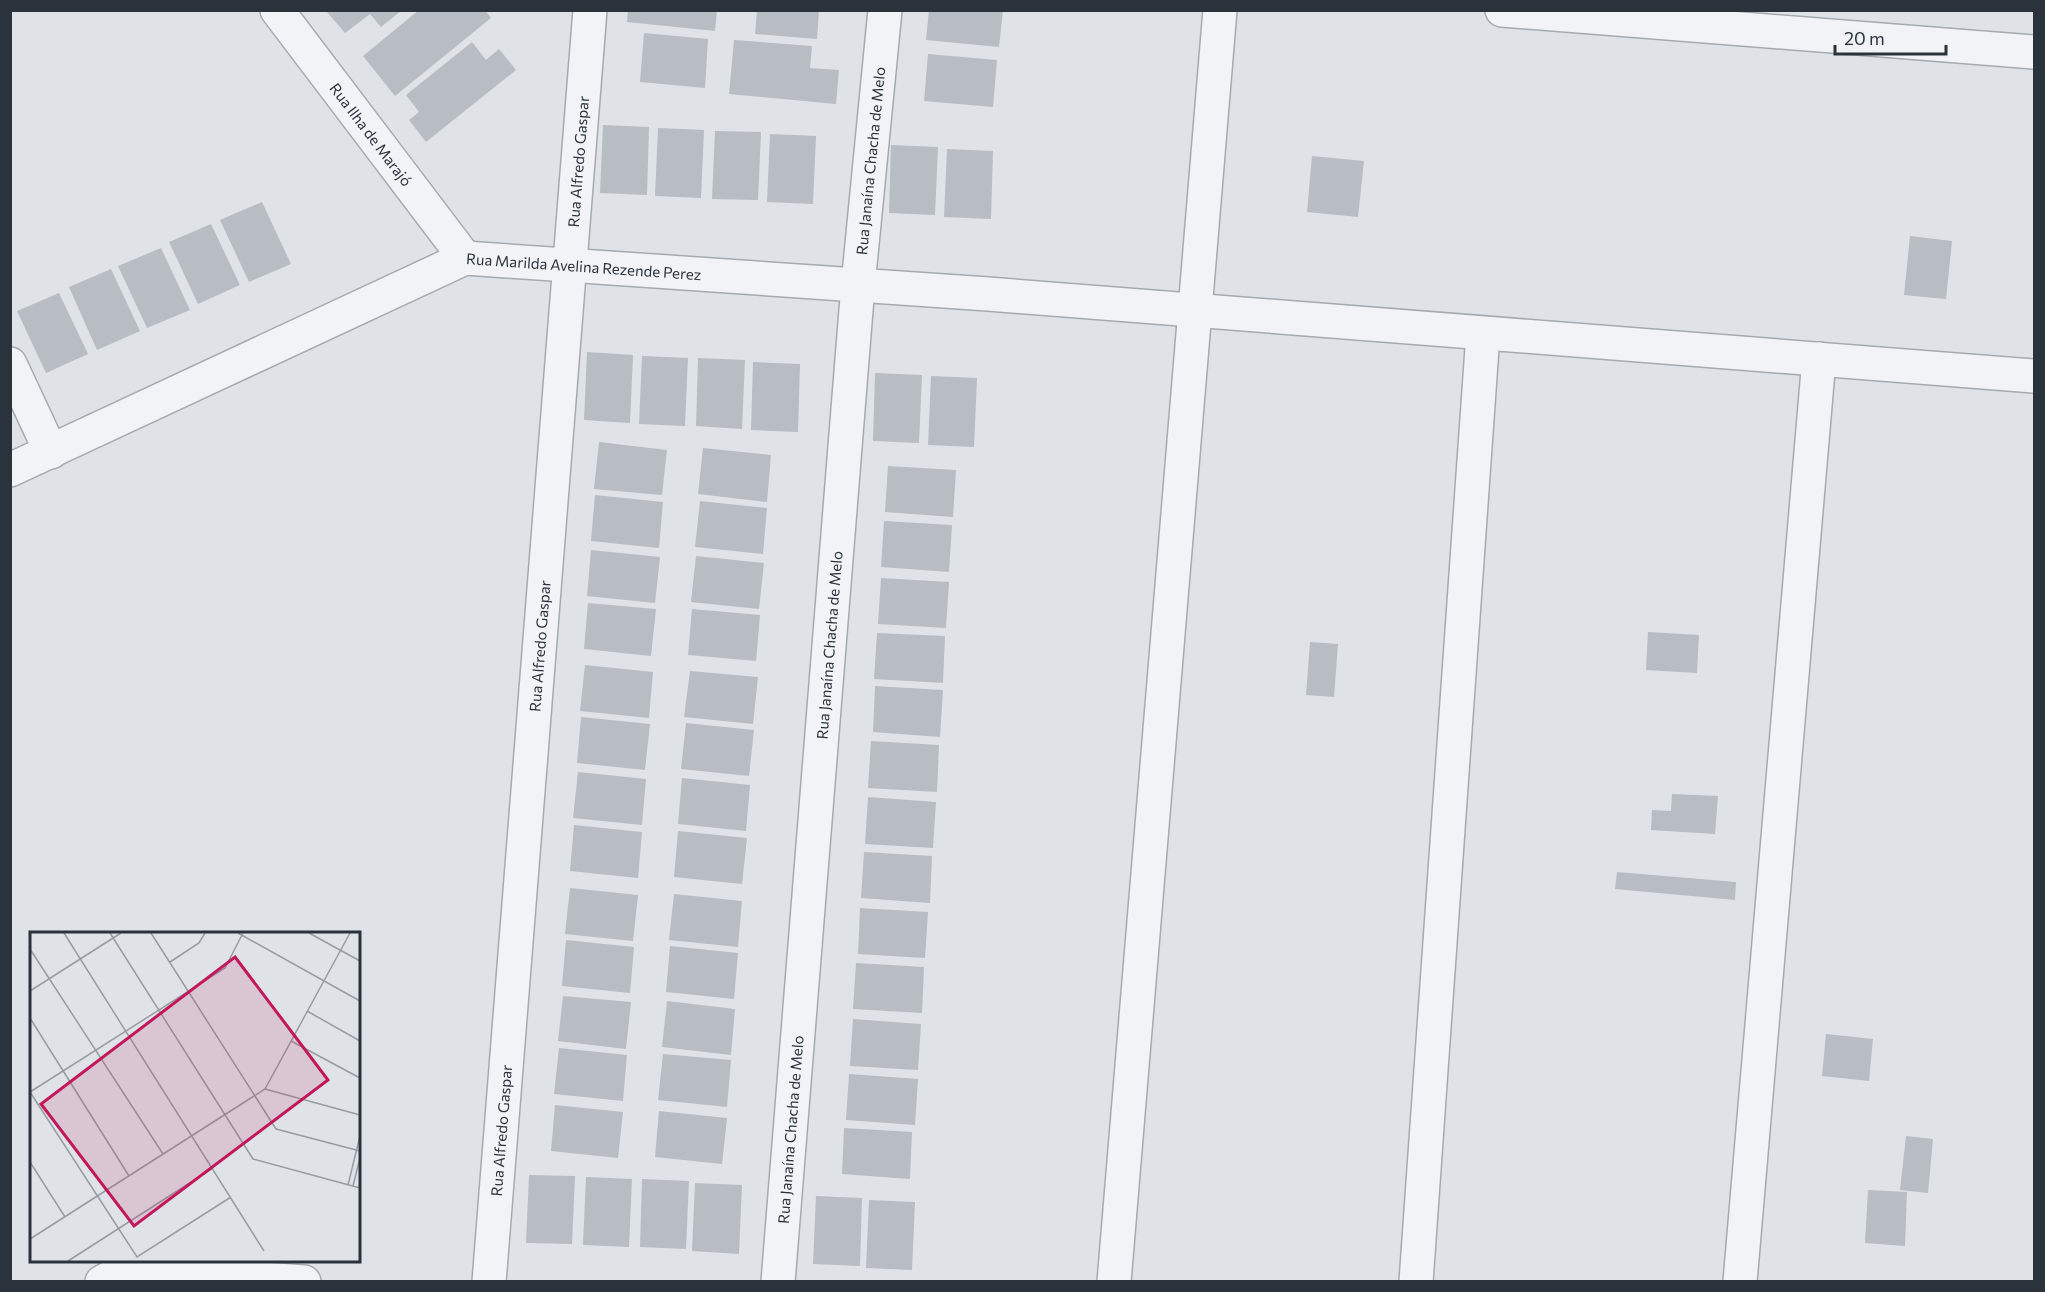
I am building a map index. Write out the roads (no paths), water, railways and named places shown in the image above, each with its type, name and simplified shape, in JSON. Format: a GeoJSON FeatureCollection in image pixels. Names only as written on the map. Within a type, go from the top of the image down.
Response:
{"type":"FeatureCollection","features":[{"type":"Feature","properties":{"kind":"street","name":"Rua Ilha de Marajó"},"geometry":{"type":"LineString","coordinates":[[277,10],[465,258]]}},
{"type":"Feature","properties":{"kind":"street","name":"Rua Alfredo Gaspar"},"geometry":{"type":"LineString","coordinates":[[489,1281],[572,265],[590,10]]}},
{"type":"Feature","properties":{"kind":"street","name":"Rua Janaína Chacha de Melo"},"geometry":{"type":"LineString","coordinates":[[778,1281],[858,285],[885,10]]}},
{"type":"Feature","properties":{"kind":"street"},"geometry":{"type":"LineString","coordinates":[[1114,1281],[1220,10]]}},
{"type":"Feature","properties":{"kind":"street"},"geometry":{"type":"LineString","coordinates":[[1502,10],[2034,52]]}},
{"type":"Feature","properties":{"kind":"street","name":"Rua Marilda Avelina Rezende Perez"},"geometry":{"type":"LineString","coordinates":[[10,470],[465,258],[988,294],[2034,376]]}},
{"type":"Feature","properties":{"kind":"street"},"geometry":{"type":"LineString","coordinates":[[1416,1281],[1483,334]]}},
{"type":"Feature","properties":{"kind":"street"},"geometry":{"type":"LineString","coordinates":[[1740,1281],[1820,359]]}},
{"type":"Feature","properties":{"kind":"street"},"geometry":{"type":"LineString","coordinates":[[10,364],[51,452]]}},
{"type":"Feature","properties":{"kind":"street"},"geometry":{"type":"LineString","coordinates":[[102,1281],[126,1269],[304,1281]]}}]}
